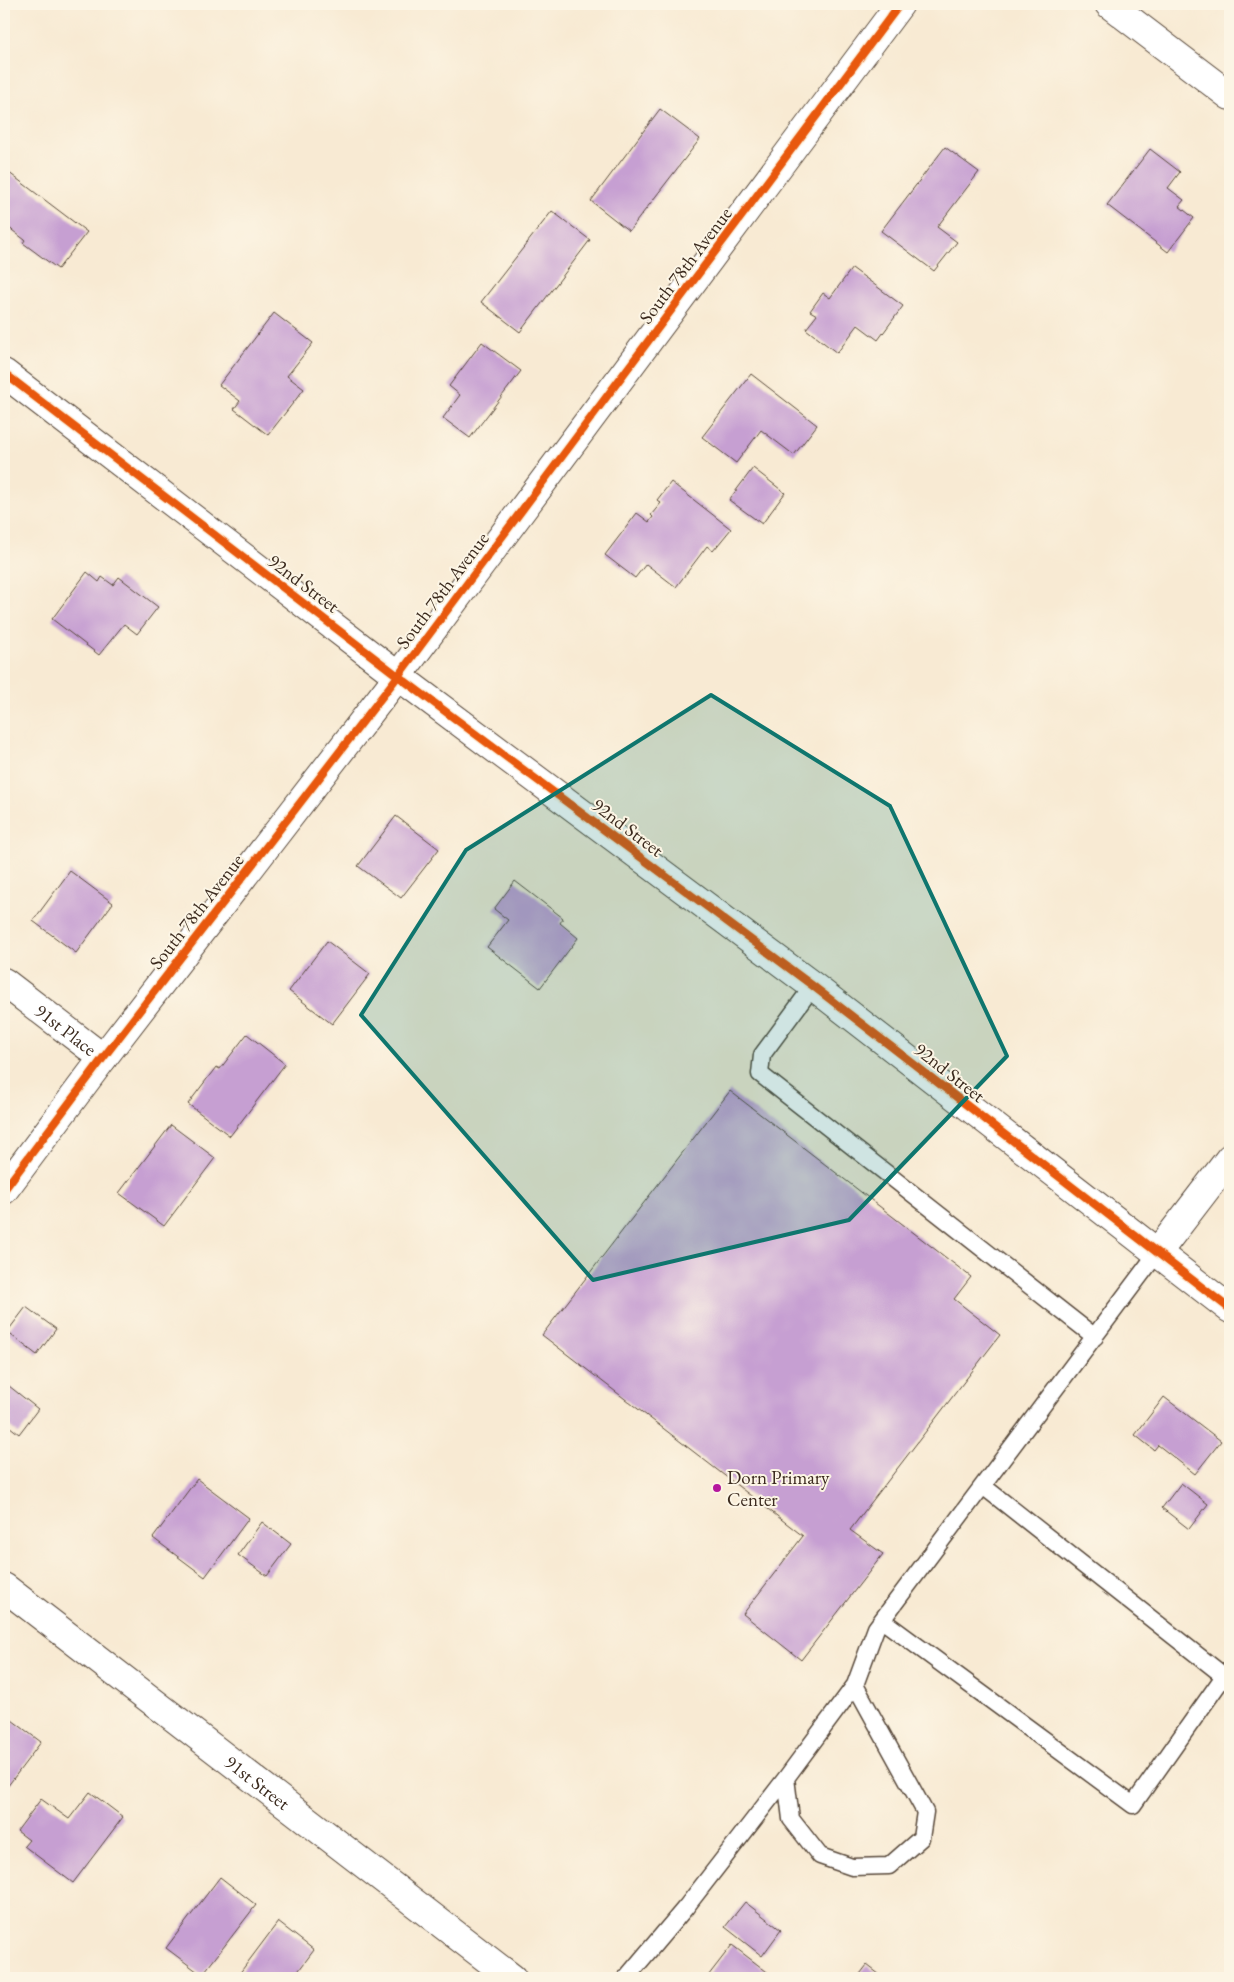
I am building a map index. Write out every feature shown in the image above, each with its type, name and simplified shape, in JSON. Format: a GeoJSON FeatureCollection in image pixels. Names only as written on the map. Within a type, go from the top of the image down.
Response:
{"type":"FeatureCollection","features":[{"type":"Feature","properties":{"kind":"street","name":"South 78th Avenue"},"geometry":{"type":"LineString","coordinates":[[4,1190],[103,1058],[398,676],[900,4]]}},
{"type":"Feature","properties":{"kind":"street"},"geometry":{"type":"LineString","coordinates":[[1109,4],[1230,96]]}},
{"type":"Feature","properties":{"kind":"street","name":"92nd Street"},"geometry":{"type":"LineString","coordinates":[[4,373],[398,676],[812,986],[1230,1309]]}},
{"type":"Feature","properties":{"kind":"street","name":"91st Place"},"geometry":{"type":"LineString","coordinates":[[4,982],[103,1058]]}},
{"type":"Feature","properties":{"kind":"street"},"geometry":{"type":"LineString","coordinates":[[1158,1253],[1230,1158]]}},
{"type":"Feature","properties":{"kind":"street","name":"91st Street"},"geometry":{"type":"LineString","coordinates":[[4,1587],[512,1978]]}},
{"type":"Feature","properties":{"kind":"lane"},"geometry":{"type":"LineString","coordinates":[[812,986],[762,1056],[760,1074],[1095,1337]]}},
{"type":"Feature","properties":{"kind":"lane"},"geometry":{"type":"LineString","coordinates":[[626,1978],[686,1907],[855,1686],[876,1628],[1158,1253]]}},
{"type":"Feature","properties":{"kind":"lane"},"geometry":{"type":"LineString","coordinates":[[882,1620],[1133,1805],[1224,1676],[983,1486]]}},
{"type":"Feature","properties":{"kind":"lane"},"geometry":{"type":"LineString","coordinates":[[786,1778],[791,1819],[820,1856],[852,1867],[888,1866],[921,1838],[925,1812],[855,1686]]}},
{"type":"Feature","properties":{"kind":"highlighted area"},"geometry":{"type":"Polygon","coordinates":[[[711,695],[890,806],[1007,1056],[849,1220],[593,1280],[361,1015],[466,850],[711,695]]]}},
{"type":"Feature","properties":{"kind":"building"},"geometry":{"type":"Polygon","coordinates":[[[660,109],[700,139],[629,231],[591,201],[660,109]]]}},
{"type":"Feature","properties":{"kind":"building"},"geometry":{"type":"Polygon","coordinates":[[[945,147],[979,172],[937,227],[957,242],[934,271],[881,231],[945,147]]]}},
{"type":"Feature","properties":{"kind":"building"},"geometry":{"type":"Polygon","coordinates":[[[1150,149],[1180,172],[1168,188],[1184,200],[1179,206],[1194,218],[1168,252],[1107,205],[1150,149]]]}},
{"type":"Feature","properties":{"kind":"building"},"geometry":{"type":"Polygon","coordinates":[[[8,172],[87,232],[58,269],[23,243],[25,240],[4,224],[4,177],[8,172]]]}},
{"type":"Feature","properties":{"kind":"building"},"geometry":{"type":"Polygon","coordinates":[[[552,211],[590,240],[520,332],[481,302],[552,211]]]}},
{"type":"Feature","properties":{"kind":"building"},"geometry":{"type":"Polygon","coordinates":[[[852,268],[903,306],[878,340],[858,325],[837,353],[806,329],[817,315],[810,311],[823,293],[830,298],[852,268]]]}},
{"type":"Feature","properties":{"kind":"building"},"geometry":{"type":"Polygon","coordinates":[[[274,313],[313,343],[287,376],[304,389],[268,435],[234,409],[240,401],[219,385],[274,313]]]}},
{"type":"Feature","properties":{"kind":"building"},"geometry":{"type":"Polygon","coordinates":[[[482,342],[521,371],[470,438],[443,418],[460,395],[449,386],[482,342]]]}},
{"type":"Feature","properties":{"kind":"building"},"geometry":{"type":"Polygon","coordinates":[[[751,374],[817,425],[794,455],[761,430],[736,463],[702,437],[751,374]]]}},
{"type":"Feature","properties":{"kind":"building"},"geometry":{"type":"Polygon","coordinates":[[[753,468],[785,493],[762,524],[729,500],[753,468]]]}},
{"type":"Feature","properties":{"kind":"building"},"geometry":{"type":"Polygon","coordinates":[[[671,482],[731,529],[713,551],[707,546],[676,587],[646,564],[635,578],[605,555],[637,513],[649,522],[653,517],[651,515],[661,503],[657,500],[671,482]]]}},
{"type":"Feature","properties":{"kind":"building"},"geometry":{"type":"Polygon","coordinates":[[[87,572],[99,582],[102,577],[113,585],[119,577],[158,607],[137,634],[124,624],[99,655],[52,619],[87,572]]]}},
{"type":"Feature","properties":{"kind":"building"},"geometry":{"type":"Polygon","coordinates":[[[396,816],[439,849],[401,898],[358,866],[396,816]]]}},
{"type":"Feature","properties":{"kind":"building"},"geometry":{"type":"Polygon","coordinates":[[[70,871],[113,903],[76,953],[33,921],[70,871]]]}},
{"type":"Feature","properties":{"kind":"building"},"geometry":{"type":"Polygon","coordinates":[[[515,881],[563,918],[560,923],[578,938],[540,988],[487,947],[508,920],[494,909],[515,881]]]}},
{"type":"Feature","properties":{"kind":"building"},"geometry":{"type":"Polygon","coordinates":[[[327,941],[370,974],[332,1024],[289,991],[327,941]]]}},
{"type":"Feature","properties":{"kind":"building"},"geometry":{"type":"Polygon","coordinates":[[[247,1034],[285,1064],[230,1136],[188,1104],[216,1067],[220,1069],[247,1034]]]}},
{"type":"Feature","properties":{"kind":"building"},"geometry":{"type":"Polygon","coordinates":[[[730,1091],[971,1277],[954,1299],[1000,1335],[850,1530],[883,1554],[801,1660],[743,1614],[803,1536],[542,1335],[730,1091]]]}},
{"type":"Feature","properties":{"kind":"building"},"geometry":{"type":"Polygon","coordinates":[[[171,1125],[215,1158],[164,1226],[119,1193],[171,1125]]]}},
{"type":"Feature","properties":{"kind":"building"},"geometry":{"type":"Polygon","coordinates":[[[26,1307],[56,1329],[37,1355],[7,1332],[26,1307]]]}},
{"type":"Feature","properties":{"kind":"building"},"geometry":{"type":"Polygon","coordinates":[[[4,1382],[38,1409],[19,1434],[4,1422],[4,1382]]]}},
{"type":"Feature","properties":{"kind":"building"},"geometry":{"type":"Polygon","coordinates":[[[1164,1397],[1221,1441],[1195,1474],[1158,1445],[1154,1450],[1135,1435],[1164,1397]]]}},
{"type":"Feature","properties":{"kind":"building"},"geometry":{"type":"Polygon","coordinates":[[[197,1479],[249,1518],[205,1577],[153,1538],[197,1479]]]}},
{"type":"Feature","properties":{"kind":"building"},"geometry":{"type":"Polygon","coordinates":[[[1181,1483],[1208,1504],[1189,1529],[1162,1508],[1181,1483]]]}},
{"type":"Feature","properties":{"kind":"building"},"geometry":{"type":"Polygon","coordinates":[[[262,1522],[291,1544],[267,1576],[238,1555],[262,1522]]]}},
{"type":"Feature","properties":{"kind":"building"},"geometry":{"type":"Polygon","coordinates":[[[4,1714],[41,1742],[4,1791],[4,1714]]]}},
{"type":"Feature","properties":{"kind":"building"},"geometry":{"type":"Polygon","coordinates":[[[90,1792],[123,1817],[73,1883],[24,1846],[29,1840],[17,1831],[41,1799],[69,1819],[90,1792]]]}},
{"type":"Feature","properties":{"kind":"building"},"geometry":{"type":"Polygon","coordinates":[[[220,1877],[256,1905],[202,1975],[166,1948],[220,1877]]]}},
{"type":"Feature","properties":{"kind":"building"},"geometry":{"type":"Polygon","coordinates":[[[745,1902],[781,1930],[762,1956],[725,1927],[745,1902]]]}},
{"type":"Feature","properties":{"kind":"building"},"geometry":{"type":"Polygon","coordinates":[[[278,1922],[314,1950],[293,1978],[236,1978],[278,1922]]]}},
{"type":"Feature","properties":{"kind":"building"},"geometry":{"type":"Polygon","coordinates":[[[732,1945],[775,1978],[711,1978],[708,1976],[732,1945]]]}},
{"type":"Feature","properties":{"kind":"building"},"geometry":{"type":"Polygon","coordinates":[[[867,1965],[884,1978],[857,1978],[867,1965]]]}},
{"type":"Feature","properties":{"kind":"cycle path"},"geometry":{"type":"LineString","coordinates":[[4,1190],[103,1058],[398,676],[900,4]]}},
{"type":"Feature","properties":{"kind":"cycle path"},"geometry":{"type":"LineString","coordinates":[[4,373],[398,676],[813,986],[1230,1309]]}},
{"type":"Feature","properties":{"kind":"place","name":"Dorn Primary Center"},"geometry":{"type":"Point","coordinates":[717,1488]}}]}
